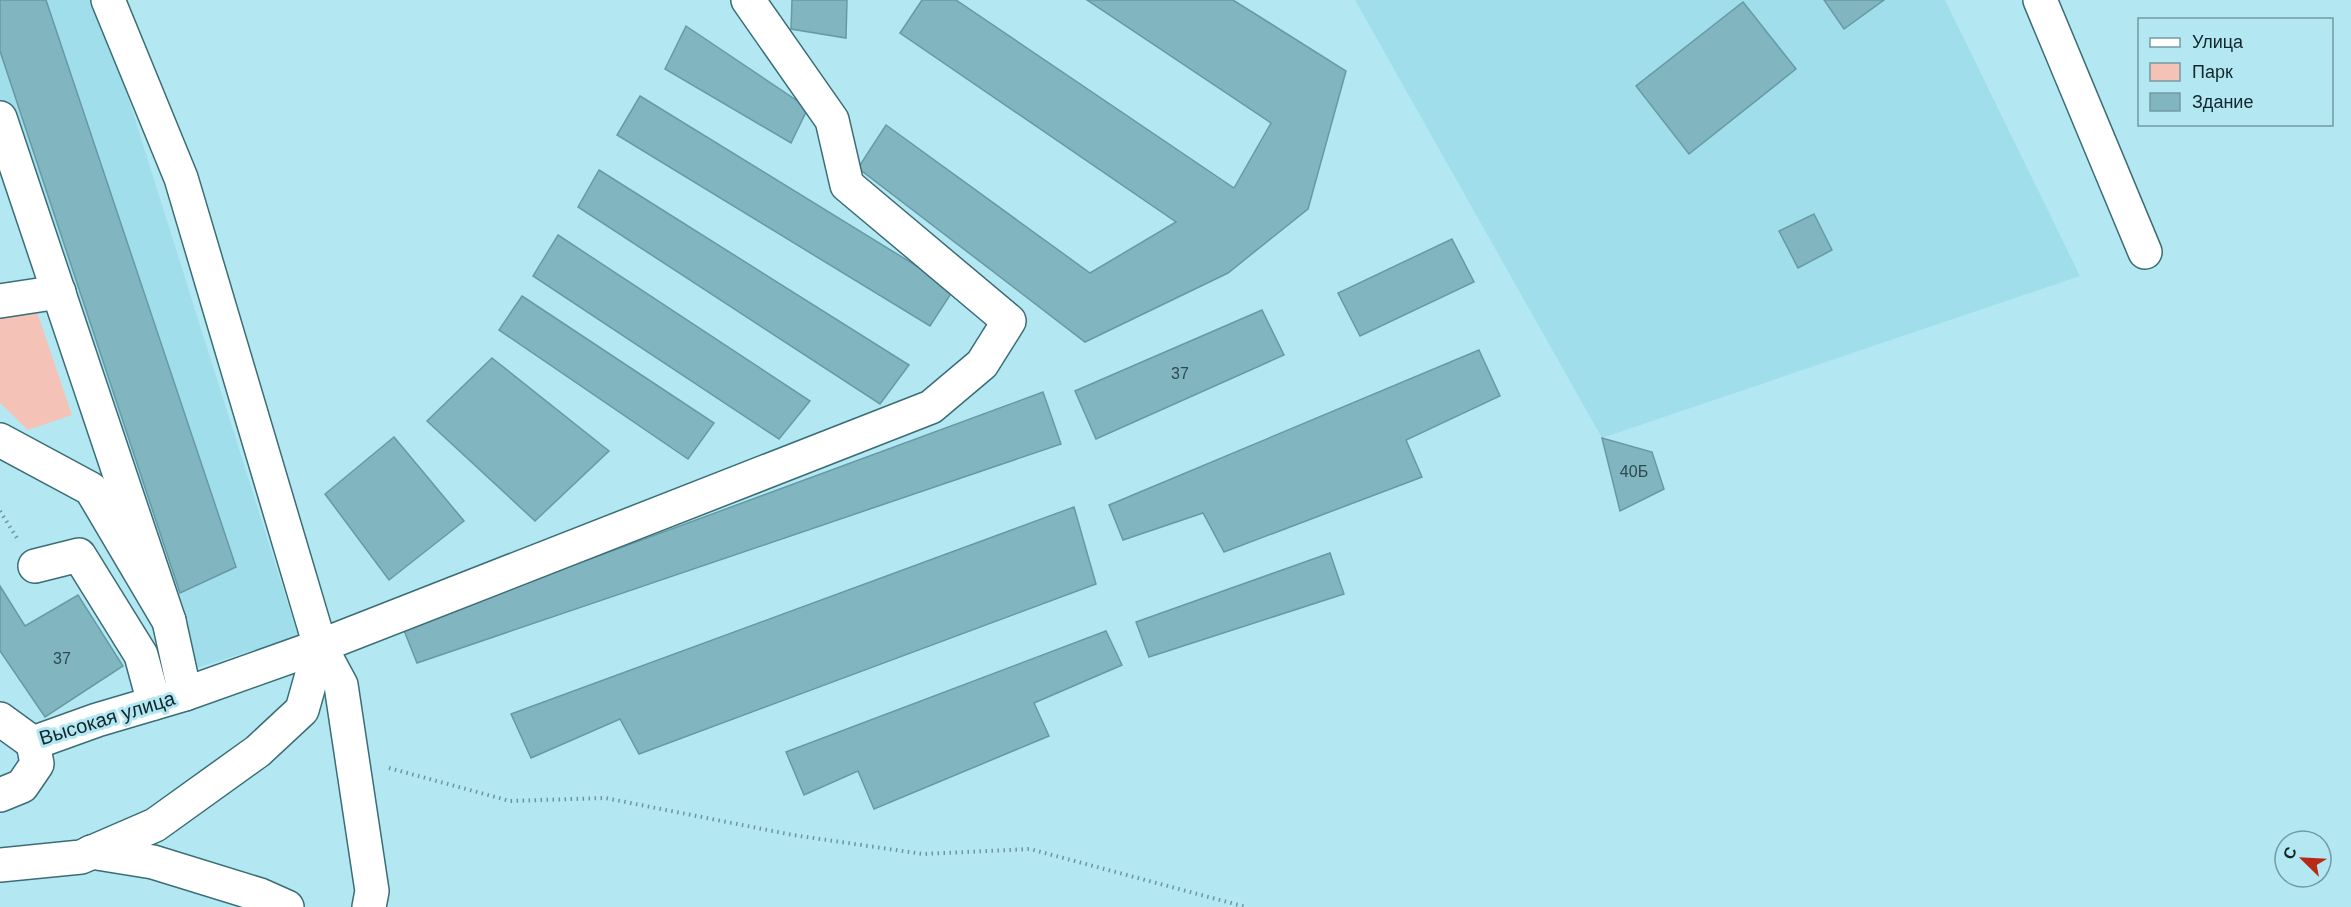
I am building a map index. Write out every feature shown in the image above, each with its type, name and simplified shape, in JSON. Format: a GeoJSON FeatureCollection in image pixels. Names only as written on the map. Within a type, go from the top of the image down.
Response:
{"type":"FeatureCollection","features":[{"type":"Feature","properties":{"kind":"street"},"geometry":{"type":"LineString","coordinates":[[108,0],[181,178],[320,646],[341,685],[372,891],[369,907]]}},
{"type":"Feature","properties":{"kind":"street","name":"Высокая улица"},"geometry":{"type":"LineString","coordinates":[[0,719],[33,742],[320,646],[931,407],[982,364],[1009,321],[847,185],[832,120],[748,0]]}},
{"type":"Feature","properties":{"kind":"street"},"geometry":{"type":"LineString","coordinates":[[2040,0],[2145,252]]}},
{"type":"Feature","properties":{"kind":"street"},"geometry":{"type":"LineString","coordinates":[[0,118],[169,621],[170,698]]}},
{"type":"Feature","properties":{"kind":"street"},"geometry":{"type":"LineString","coordinates":[[0,301],[59,292]]}},
{"type":"Feature","properties":{"kind":"street"},"geometry":{"type":"LineString","coordinates":[[0,440],[91,489],[169,621]]}},
{"type":"Feature","properties":{"kind":"street"},"geometry":{"type":"LineString","coordinates":[[36,566],[79,555],[170,698]]}},
{"type":"Feature","properties":{"kind":"street"},"geometry":{"type":"LineString","coordinates":[[0,865],[81,857],[155,825],[258,752],[302,710],[320,646]]}},
{"type":"Feature","properties":{"kind":"street"},"geometry":{"type":"LineString","coordinates":[[0,795],[22,786],[37,764],[33,742]]}},
{"type":"Feature","properties":{"kind":"street"},"geometry":{"type":"LineString","coordinates":[[91,852],[153,862],[260,895],[287,907]]}},
{"type":"Feature","properties":{"kind":"path"},"geometry":{"type":"LineString","coordinates":[[349,740],[391,769],[510,801],[605,798],[793,835],[923,854],[1030,849],[1246,907]]}},
{"type":"Feature","properties":{"kind":"shaded area"},"geometry":{"type":"Polygon","coordinates":[[[0,0],[90,0],[116,59],[298,636],[180,673],[0,139],[0,0]]]}},
{"type":"Feature","properties":{"kind":"shaded area"},"geometry":{"type":"Polygon","coordinates":[[[1355,0],[1945,0],[2080,276],[1602,438],[1355,0]]]}},
{"type":"Feature","properties":{"kind":"green space"},"geometry":{"type":"Polygon","coordinates":[[[36,309],[72,415],[28,430],[0,403],[0,317],[36,309]]]}},
{"type":"Feature","properties":{"kind":"building"},"geometry":{"type":"Polygon","coordinates":[[[0,0],[46,0],[236,567],[180,593],[0,51],[0,0]]]}},
{"type":"Feature","properties":{"kind":"building"},"geometry":{"type":"Polygon","coordinates":[[[792,0],[847,0],[846,38],[791,29],[792,0]]]}},
{"type":"Feature","properties":{"kind":"building"},"geometry":{"type":"Polygon","coordinates":[[[922,0],[956,0],[1234,188],[1271,123],[1087,0],[1233,0],[1346,71],[1308,209],[1228,273],[1085,342],[858,168],[886,125],[1090,273],[1176,222],[900,33],[922,0]]]}},
{"type":"Feature","properties":{"kind":"building"},"geometry":{"type":"Polygon","coordinates":[[[1824,0],[1884,0],[1844,29],[1824,0]]]}},
{"type":"Feature","properties":{"kind":"building"},"geometry":{"type":"Polygon","coordinates":[[[1743,2],[1796,69],[1689,154],[1636,86],[1743,2]]]}},
{"type":"Feature","properties":{"kind":"building"},"geometry":{"type":"Polygon","coordinates":[[[686,26],[808,108],[791,143],[665,69],[686,26]]]}},
{"type":"Feature","properties":{"kind":"building"},"geometry":{"type":"Polygon","coordinates":[[[640,96],[954,289],[930,326],[617,135],[640,96]]]}},
{"type":"Feature","properties":{"kind":"building"},"geometry":{"type":"Polygon","coordinates":[[[599,170],[909,365],[880,404],[578,207],[599,170]]]}},
{"type":"Feature","properties":{"kind":"building"},"geometry":{"type":"Polygon","coordinates":[[[1814,214],[1832,250],[1798,268],[1779,231],[1814,214]]]}},
{"type":"Feature","properties":{"kind":"building"},"geometry":{"type":"Polygon","coordinates":[[[558,235],[810,401],[779,439],[533,276],[558,235]]]}},
{"type":"Feature","properties":{"kind":"building"},"geometry":{"type":"Polygon","coordinates":[[[1452,239],[1474,282],[1360,336],[1338,293],[1452,239]]]}},
{"type":"Feature","properties":{"kind":"building"},"geometry":{"type":"Polygon","coordinates":[[[522,296],[714,423],[688,459],[499,330],[522,296]]]}},
{"type":"Feature","properties":{"kind":"building"},"geometry":{"type":"Polygon","coordinates":[[[1262,310],[1284,355],[1096,439],[1075,391],[1262,310]]]}},
{"type":"Feature","properties":{"kind":"building"},"geometry":{"type":"Polygon","coordinates":[[[1479,350],[1500,396],[1406,440],[1422,477],[1224,552],[1203,513],[1123,540],[1109,505],[1479,350]]]}},
{"type":"Feature","properties":{"kind":"building"},"geometry":{"type":"Polygon","coordinates":[[[492,358],[609,451],[535,521],[427,421],[492,358]]]}},
{"type":"Feature","properties":{"kind":"building"},"geometry":{"type":"Polygon","coordinates":[[[1043,392],[1061,444],[417,663],[403,628],[1043,392]]]}},
{"type":"Feature","properties":{"kind":"building"},"geometry":{"type":"Polygon","coordinates":[[[394,437],[464,521],[389,580],[325,494],[394,437]]]}},
{"type":"Feature","properties":{"kind":"building"},"geometry":{"type":"Polygon","coordinates":[[[1602,438],[1652,452],[1664,489],[1620,511],[1602,438]]]}},
{"type":"Feature","properties":{"kind":"building"},"geometry":{"type":"Polygon","coordinates":[[[1074,507],[1096,584],[639,754],[620,719],[531,758],[511,714],[1074,507]]]}},
{"type":"Feature","properties":{"kind":"building"},"geometry":{"type":"Polygon","coordinates":[[[1330,553],[1344,594],[1149,657],[1136,622],[1330,553]]]}},
{"type":"Feature","properties":{"kind":"building"},"geometry":{"type":"Polygon","coordinates":[[[0,586],[25,626],[78,595],[123,666],[45,717],[0,651],[0,586]]]}},
{"type":"Feature","properties":{"kind":"building"},"geometry":{"type":"Polygon","coordinates":[[[1106,631],[1122,665],[1034,703],[1049,736],[874,809],[858,771],[804,795],[786,752],[1106,631]]]}}]}
